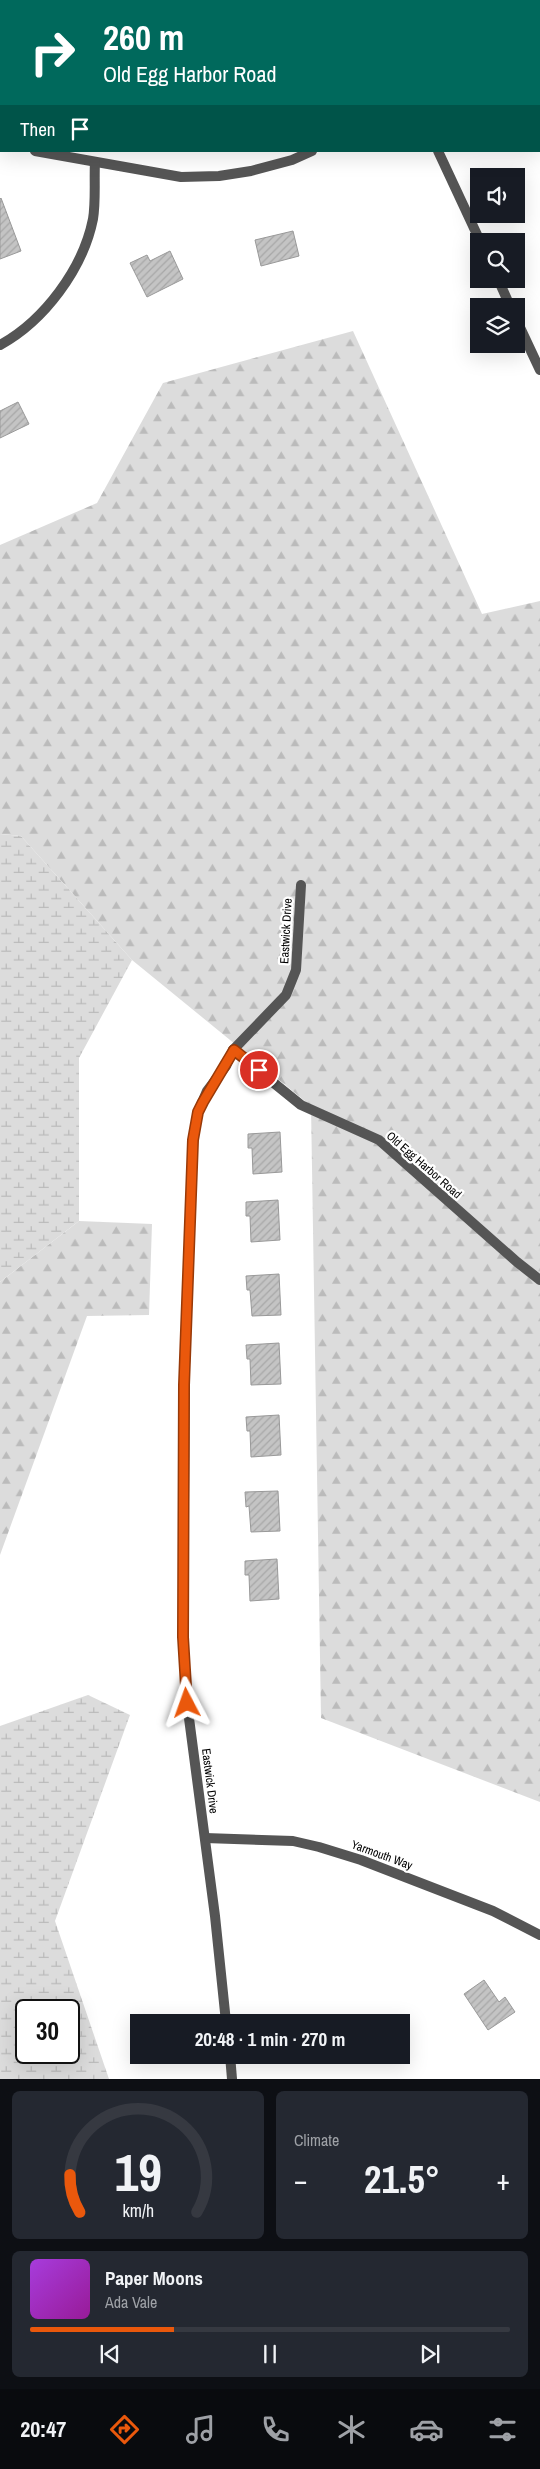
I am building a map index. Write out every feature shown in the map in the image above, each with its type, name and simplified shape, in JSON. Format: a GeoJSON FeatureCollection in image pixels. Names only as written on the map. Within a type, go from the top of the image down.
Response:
{"type":"FeatureCollection","features":[{"type":"Feature","properties":{"kind":"street"},"geometry":{"type":"LineString","coordinates":[[40,152],[181,176],[219,176],[292,160],[310,152]]}},
{"type":"Feature","properties":{"kind":"street"},"geometry":{"type":"LineString","coordinates":[[438,152],[476,233]]}},
{"type":"Feature","properties":{"kind":"street"},"geometry":{"type":"LineString","coordinates":[[0,345],[15,337],[42,312],[65,284],[80,257],[93,219],[95,162]]}},
{"type":"Feature","properties":{"kind":"street"},"geometry":{"type":"LineString","coordinates":[[525,338],[540,370]]}},
{"type":"Feature","properties":{"kind":"street","name":"Eastwick Drive"},"geometry":{"type":"LineString","coordinates":[[225,2014],[187,1703],[183,1637],[185,1366],[192,1159],[198,1112],[208,1091],[234,1050],[286,995],[296,970],[301,885]]}},
{"type":"Feature","properties":{"kind":"street","name":"Old Egg Harbor Road"},"geometry":{"type":"LineString","coordinates":[[234,1050],[301,1106],[379,1140],[517,1262],[540,1280]]}},
{"type":"Feature","properties":{"kind":"street","name":"Yarmouth Way"},"geometry":{"type":"LineString","coordinates":[[205,1838],[294,1842],[319,1847],[361,1860],[493,1911],[540,1935]]}},
{"type":"Feature","properties":{"kind":"street"},"geometry":{"type":"LineString","coordinates":[[231,2064],[232,2079]]}},
{"type":"Feature","properties":{"kind":"green space"},"geometry":{"type":"Polygon","coordinates":[[[353,331],[482,614],[540,601],[540,1802],[321,1718],[311,1106],[132,960],[21,836],[0,834],[0,545],[97,503],[163,383],[353,331]]]}},
{"type":"Feature","properties":{"kind":"green space"},"geometry":{"type":"Polygon","coordinates":[[[0,834],[21,836],[132,960],[79,1058],[79,1221],[0,1282],[0,834]]]}},
{"type":"Feature","properties":{"kind":"green space"},"geometry":{"type":"Polygon","coordinates":[[[79,1221],[152,1224],[149,1315],[87,1316],[0,1555],[0,1282],[79,1221]]]}},
{"type":"Feature","properties":{"kind":"green space"},"geometry":{"type":"Polygon","coordinates":[[[88,1695],[130,1715],[55,1921],[109,2079],[0,2079],[0,1726],[88,1695]]]}},
{"type":"Feature","properties":{"kind":"building"},"geometry":{"type":"Polygon","coordinates":[[[0,199],[21,251],[0,259],[0,199]]]}},
{"type":"Feature","properties":{"kind":"building"},"geometry":{"type":"Polygon","coordinates":[[[293,231],[299,256],[261,266],[255,240],[293,231]]]}},
{"type":"Feature","properties":{"kind":"building"},"geometry":{"type":"Polygon","coordinates":[[[170,251],[183,279],[147,297],[130,263],[147,255],[150,261],[170,251]]]}},
{"type":"Feature","properties":{"kind":"building"},"geometry":{"type":"Polygon","coordinates":[[[18,402],[29,424],[0,438],[0,411],[18,402]]]}},
{"type":"Feature","properties":{"kind":"building"},"geometry":{"type":"Polygon","coordinates":[[[280,1132],[282,1172],[253,1174],[252,1148],[248,1148],[248,1134],[280,1132]]]}},
{"type":"Feature","properties":{"kind":"building"},"geometry":{"type":"Polygon","coordinates":[[[278,1200],[280,1240],[251,1242],[250,1216],[246,1216],[246,1202],[278,1200]]]}},
{"type":"Feature","properties":{"kind":"building"},"geometry":{"type":"Polygon","coordinates":[[[279,1274],[281,1315],[252,1316],[250,1290],[247,1290],[246,1276],[279,1274]]]}},
{"type":"Feature","properties":{"kind":"building"},"geometry":{"type":"Polygon","coordinates":[[[279,1343],[281,1384],[251,1385],[250,1359],[247,1359],[246,1345],[279,1343]]]}},
{"type":"Feature","properties":{"kind":"building"},"geometry":{"type":"Polygon","coordinates":[[[279,1415],[281,1455],[251,1457],[250,1431],[247,1431],[246,1417],[279,1415]]]}},
{"type":"Feature","properties":{"kind":"building"},"geometry":{"type":"Polygon","coordinates":[[[278,1491],[280,1531],[251,1532],[249,1506],[246,1507],[245,1492],[278,1491]]]}},
{"type":"Feature","properties":{"kind":"building"},"geometry":{"type":"Polygon","coordinates":[[[277,1559],[279,1599],[250,1601],[249,1575],[245,1575],[245,1561],[277,1559]]]}},
{"type":"Feature","properties":{"kind":"building"},"geometry":{"type":"Polygon","coordinates":[[[484,1980],[499,2002],[505,1997],[515,2012],[488,2030],[464,1994],[484,1980]]]}},
{"type":"Feature","properties":{"kind":"route"},"geometry":{"type":"LineString","coordinates":[[187,1703],[183,1637],[184,1385],[193,1140],[198,1112],[208,1091],[226,1066],[234,1050],[259,1070]]}}]}
